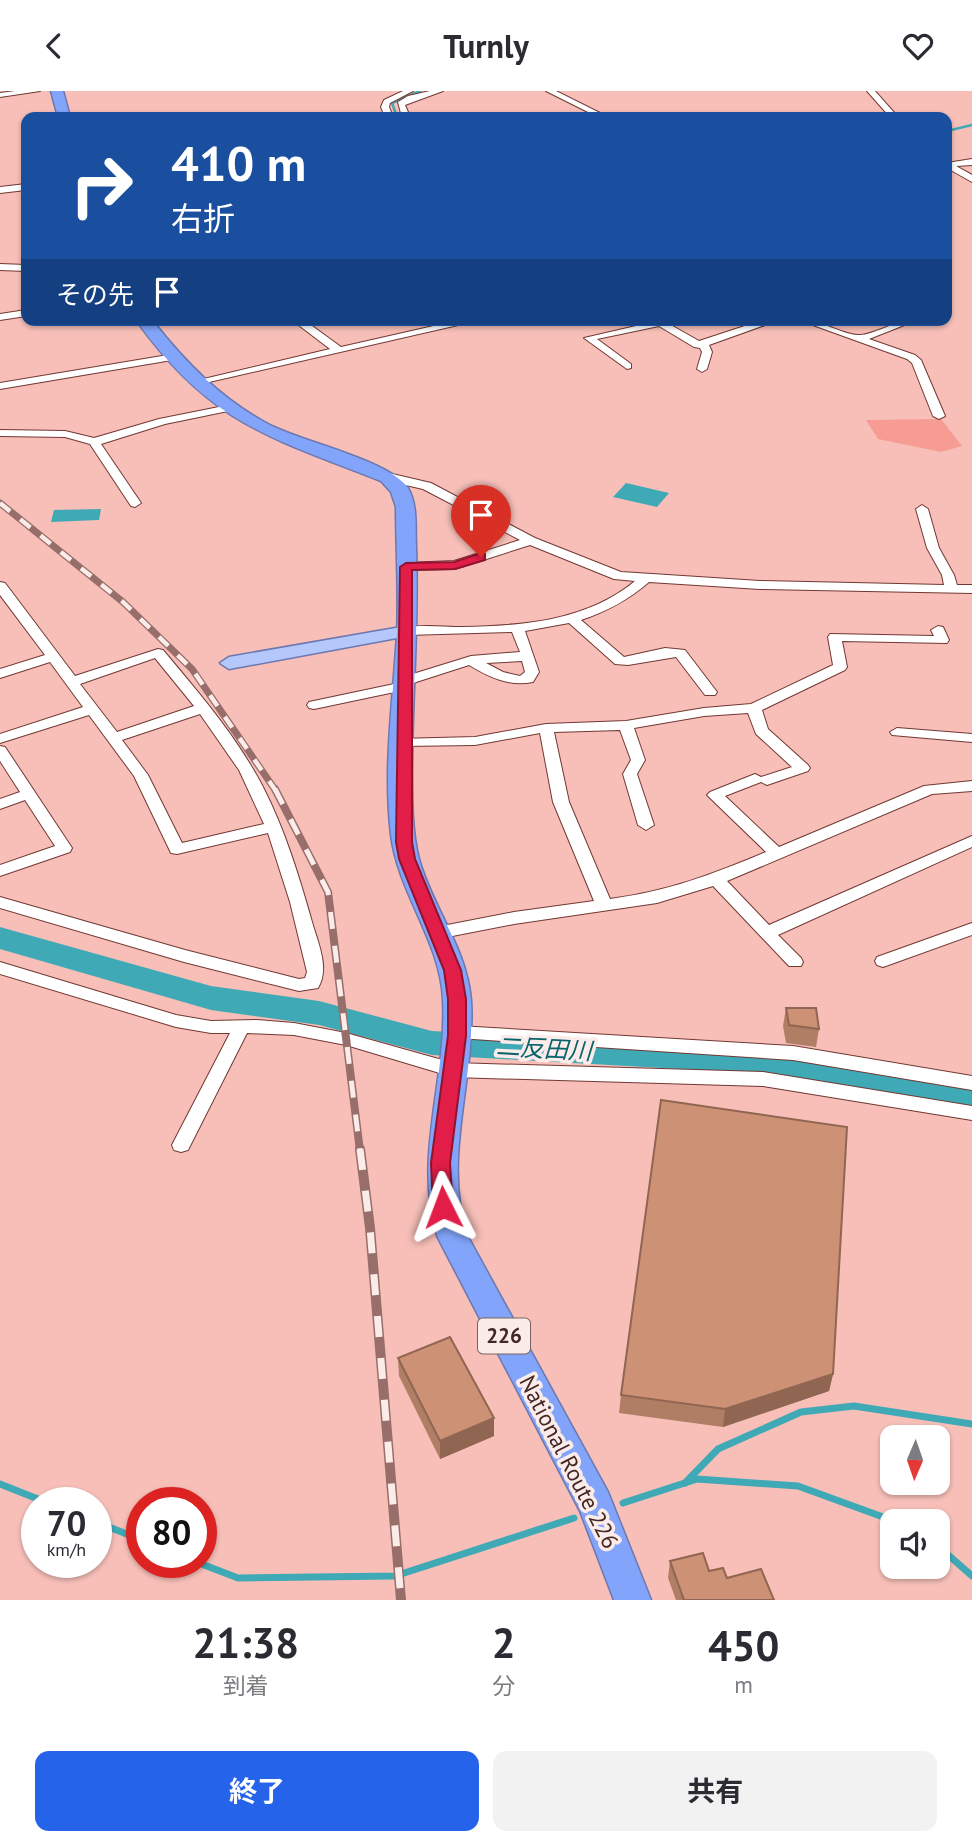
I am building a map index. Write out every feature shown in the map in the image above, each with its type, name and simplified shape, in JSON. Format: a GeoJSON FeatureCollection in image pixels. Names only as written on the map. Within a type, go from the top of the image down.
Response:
{"type":"FeatureCollection","features":[{"type":"Feature","properties":{"kind":"highway"},"geometry":{"type":"LineString","coordinates":[[57,91],[63,112]]}},
{"type":"Feature","properties":{"kind":"highway"},"geometry":{"type":"LineString","coordinates":[[149,326],[196,382],[229,408],[274,433],[388,477]]}},
{"type":"Feature","properties":{"kind":"highway","name":"National Route 226"},"geometry":{"type":"LineString","coordinates":[[388,477],[400,491],[405,507],[407,631],[403,742],[404,842],[407,859],[453,970],[456,1049],[440,1163],[443,1207],[452,1236],[608,1529],[633,1600]]}},
{"type":"Feature","properties":{"kind":"main road"},"geometry":{"type":"LineString","coordinates":[[229,663],[407,631]]}},
{"type":"Feature","properties":{"kind":"street"},"geometry":{"type":"LineString","coordinates":[[0,95],[36,91]]}},
{"type":"Feature","properties":{"kind":"street"},"geometry":{"type":"LineString","coordinates":[[387,112],[387,102],[409,91]]}},
{"type":"Feature","properties":{"kind":"street"},"geometry":{"type":"LineString","coordinates":[[404,112],[401,104],[411,98],[439,91]]}},
{"type":"Feature","properties":{"kind":"street"},"geometry":{"type":"LineString","coordinates":[[550,91],[594,112]]}},
{"type":"Feature","properties":{"kind":"street"},"geometry":{"type":"LineString","coordinates":[[871,91],[890,112]]}},
{"type":"Feature","properties":{"kind":"street"},"geometry":{"type":"LineString","coordinates":[[952,164],[972,162]]}},
{"type":"Feature","properties":{"kind":"street"},"geometry":{"type":"LineString","coordinates":[[952,168],[972,179]]}},
{"type":"Feature","properties":{"kind":"street"},"geometry":{"type":"LineString","coordinates":[[0,190],[21,188]]}},
{"type":"Feature","properties":{"kind":"street"},"geometry":{"type":"LineString","coordinates":[[0,267],[21,268]]}},
{"type":"Feature","properties":{"kind":"street"},"geometry":{"type":"LineString","coordinates":[[0,317],[21,314]]}},
{"type":"Feature","properties":{"kind":"street"},"geometry":{"type":"LineString","coordinates":[[305,326],[337,349]]}},
{"type":"Feature","properties":{"kind":"street"},"geometry":{"type":"LineString","coordinates":[[196,382],[446,326]]}},
{"type":"Feature","properties":{"kind":"street"},"geometry":{"type":"LineString","coordinates":[[627,366],[589,338],[647,326]]}},
{"type":"Feature","properties":{"kind":"street"},"geometry":{"type":"LineString","coordinates":[[666,326],[698,345],[756,326]]}},
{"type":"Feature","properties":{"kind":"street"},"geometry":{"type":"LineString","coordinates":[[826,326],[902,353],[917,362],[939,416]]}},
{"type":"Feature","properties":{"kind":"street"},"geometry":{"type":"LineString","coordinates":[[859,338],[894,326]]}},
{"type":"Feature","properties":{"kind":"street"},"geometry":{"type":"LineString","coordinates":[[702,369],[707,352],[704,344]]}},
{"type":"Feature","properties":{"kind":"street"},"geometry":{"type":"LineString","coordinates":[[0,386],[174,357]]}},
{"type":"Feature","properties":{"kind":"street"},"geometry":{"type":"LineString","coordinates":[[0,433],[65,434],[94,442],[163,421],[229,408]]}},
{"type":"Feature","properties":{"kind":"street"},"geometry":{"type":"LineString","coordinates":[[94,442],[135,503]]}},
{"type":"Feature","properties":{"kind":"street"},"geometry":{"type":"LineString","coordinates":[[388,477],[427,486],[531,541],[619,576],[972,589]]}},
{"type":"Feature","properties":{"kind":"street"},"geometry":{"type":"LineString","coordinates":[[922,509],[933,548],[948,575],[951,589]]}},
{"type":"Feature","properties":{"kind":"street"},"geometry":{"type":"LineString","coordinates":[[406,567],[455,565],[531,541]]}},
{"type":"Feature","properties":{"kind":"street"},"geometry":{"type":"LineString","coordinates":[[407,631],[517,627],[570,617],[620,601],[645,579]]}},
{"type":"Feature","properties":{"kind":"street"},"geometry":{"type":"LineString","coordinates":[[0,586],[141,775],[177,849],[274,827]]}},
{"type":"Feature","properties":{"kind":"street"},"geometry":{"type":"LineString","coordinates":[[570,617],[620,661],[628,662],[667,650],[680,653],[710,691]]}},
{"type":"Feature","properties":{"kind":"street"},"geometry":{"type":"LineString","coordinates":[[500,691],[528,679],[532,672],[517,627]]}},
{"type":"Feature","properties":{"kind":"street"},"geometry":{"type":"LineString","coordinates":[[403,742],[475,741],[546,728],[626,725],[704,712],[754,708],[839,667],[835,637],[942,640],[938,630]]}},
{"type":"Feature","properties":{"kind":"street"},"geometry":{"type":"LineString","coordinates":[[0,902],[184,956],[299,985],[312,984],[316,972],[301,910],[274,827],[255,786],[203,708],[159,653],[72,682]]}},
{"type":"Feature","properties":{"kind":"street"},"geometry":{"type":"LineString","coordinates":[[314,705],[405,683],[471,660],[528,656]]}},
{"type":"Feature","properties":{"kind":"street"},"geometry":{"type":"LineString","coordinates":[[0,674],[53,657]]}},
{"type":"Feature","properties":{"kind":"street"},"geometry":{"type":"LineString","coordinates":[[471,660],[491,674],[521,681]]}},
{"type":"Feature","properties":{"kind":"street"},"geometry":{"type":"LineString","coordinates":[[114,739],[203,708]]}},
{"type":"Feature","properties":{"kind":"street"},"geometry":{"type":"LineString","coordinates":[[754,708],[761,731],[803,768],[715,795],[777,854]]}},
{"type":"Feature","properties":{"kind":"street"},"geometry":{"type":"LineString","coordinates":[[0,739],[93,709]]}},
{"type":"Feature","properties":{"kind":"street"},"geometry":{"type":"LineString","coordinates":[[626,725],[638,760],[629,774],[646,825]]}},
{"type":"Feature","properties":{"kind":"street"},"geometry":{"type":"LineString","coordinates":[[546,728],[561,802],[605,907]]}},
{"type":"Feature","properties":{"kind":"street"},"geometry":{"type":"LineString","coordinates":[[897,732],[972,739]]}},
{"type":"Feature","properties":{"kind":"street"},"geometry":{"type":"LineString","coordinates":[[0,750],[64,848],[0,871]]}},
{"type":"Feature","properties":{"kind":"street"},"geometry":{"type":"LineString","coordinates":[[437,933],[514,918],[657,898],[716,879],[929,789],[972,786]]}},
{"type":"Feature","properties":{"kind":"street"},"geometry":{"type":"LineString","coordinates":[[0,804],[28,795]]}},
{"type":"Feature","properties":{"kind":"street"},"geometry":{"type":"LineString","coordinates":[[767,933],[972,841]]}},
{"type":"Feature","properties":{"kind":"street"},"geometry":{"type":"LineString","coordinates":[[716,879],[795,962]]}},
{"type":"Feature","properties":{"kind":"street"},"geometry":{"type":"LineString","coordinates":[[883,961],[972,929]]}},
{"type":"Feature","properties":{"kind":"street"},"geometry":{"type":"LineString","coordinates":[[0,968],[176,1021],[211,1027],[293,1029],[346,1039],[763,1079],[972,1113]]}},
{"type":"Feature","properties":{"kind":"street"},"geometry":{"type":"LineString","coordinates":[[181,1145],[242,1026]]}},
{"type":"Feature","properties":{"kind":"street"},"geometry":{"type":"LineString","coordinates":[[456,1049],[766,1051],[972,1083]]}},
{"type":"Feature","properties":{"kind":"shaded area"},"geometry":{"type":"Polygon","coordinates":[[[941,419],[962,446],[941,452],[878,439],[866,420],[941,419]]]}},
{"type":"Feature","properties":{"kind":"water"},"geometry":{"type":"Polygon","coordinates":[[[626,483],[669,493],[657,507],[613,497],[626,483]]]}},
{"type":"Feature","properties":{"kind":"water"},"geometry":{"type":"Polygon","coordinates":[[[101,509],[99,520],[51,522],[54,510],[101,509]]]}},
{"type":"Feature","properties":{"kind":"building"},"geometry":{"type":"Polygon","coordinates":[[[786,1008],[816,1008],[819,1029],[789,1025],[786,1008]]]}},
{"type":"Feature","properties":{"kind":"building"},"geometry":{"type":"Polygon","coordinates":[[[661,1100],[847,1127],[833,1374],[725,1409],[621,1395],[661,1100]]]}},
{"type":"Feature","properties":{"kind":"building"},"geometry":{"type":"Polygon","coordinates":[[[450,1337],[494,1418],[440,1441],[398,1358],[450,1337]]]}},
{"type":"Feature","properties":{"kind":"building"},"geometry":{"type":"Polygon","coordinates":[[[703,1553],[709,1571],[723,1568],[727,1578],[761,1569],[774,1600],[684,1600],[670,1561],[703,1553]]]}},
{"type":"Feature","properties":{"kind":"waterway"},"geometry":{"type":"LineString","coordinates":[[395,112],[392,103],[420,91]]}},
{"type":"Feature","properties":{"kind":"waterway"},"geometry":{"type":"LineString","coordinates":[[952,130],[972,125]]}},
{"type":"Feature","properties":{"kind":"waterway","name":"二反田川"},"geometry":{"type":"LineString","coordinates":[[0,938],[211,998],[319,1013],[432,1043],[768,1061],[972,1095]]}},
{"type":"Feature","properties":{"kind":"waterway"},"geometry":{"type":"LineString","coordinates":[[685,1483],[718,1449],[801,1412],[854,1406],[972,1424]]}},
{"type":"Feature","properties":{"kind":"waterway"},"geometry":{"type":"LineString","coordinates":[[685,1483],[697,1479],[798,1486],[880,1516]]}},
{"type":"Feature","properties":{"kind":"waterway"},"geometry":{"type":"LineString","coordinates":[[623,1503],[685,1483]]}},
{"type":"Feature","properties":{"kind":"waterway"},"geometry":{"type":"LineString","coordinates":[[0,1484],[21,1492]]}},
{"type":"Feature","properties":{"kind":"waterway"},"geometry":{"type":"LineString","coordinates":[[217,1570],[238,1578],[395,1576],[574,1518]]}},
{"type":"Feature","properties":{"kind":"waterway"},"geometry":{"type":"LineString","coordinates":[[112,1528],[126,1534]]}},
{"type":"Feature","properties":{"kind":"waterway"},"geometry":{"type":"LineString","coordinates":[[950,1557],[972,1576]]}},
{"type":"Feature","properties":{"kind":"railway"},"geometry":{"type":"LineString","coordinates":[[0,503],[123,602],[192,669],[276,791]]}},
{"type":"Feature","properties":{"kind":"railway"},"geometry":{"type":"LineString","coordinates":[[275,789],[328,892],[360,1151]]}},
{"type":"Feature","properties":{"kind":"railway"},"geometry":{"type":"LineString","coordinates":[[360,1149],[370,1228],[401,1600]]}},
{"type":"Feature","properties":{"kind":"route"},"geometry":{"type":"LineString","coordinates":[[443,1207],[440,1163],[457,1036],[457,999],[453,970],[407,859],[404,842],[402,777],[407,631],[406,567],[444,567],[481,557]]}}]}
